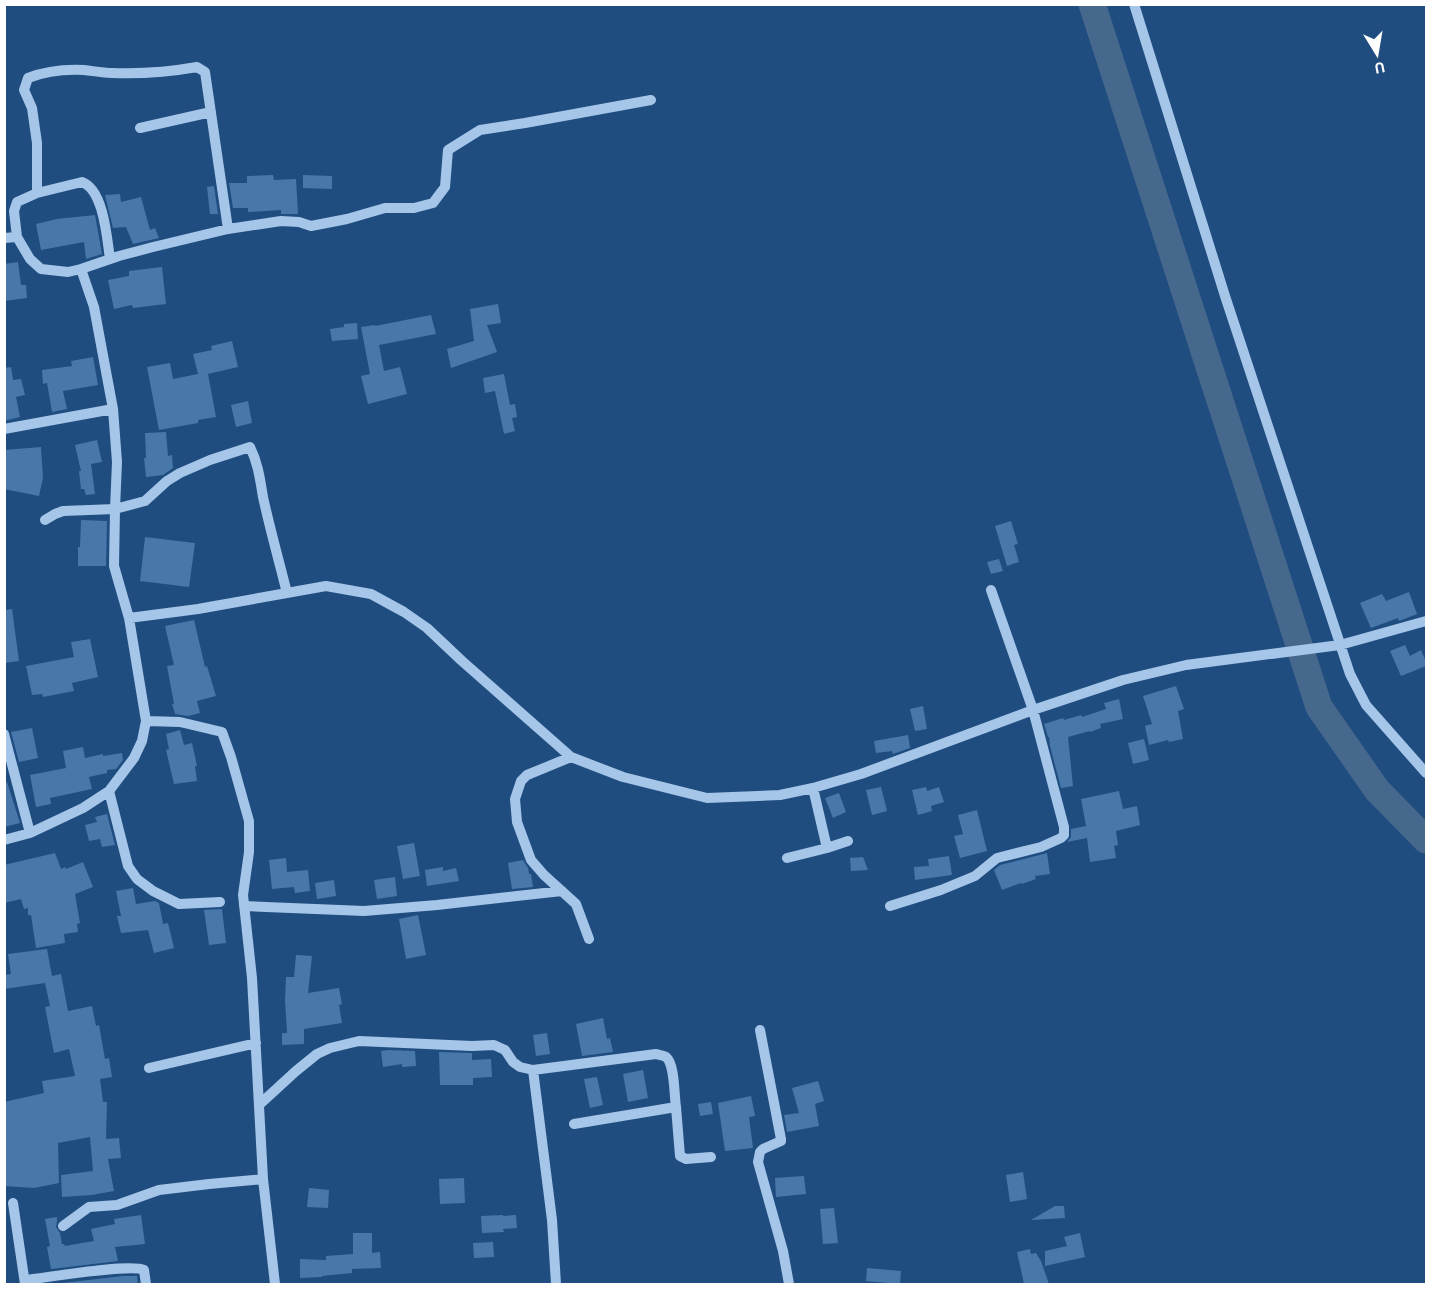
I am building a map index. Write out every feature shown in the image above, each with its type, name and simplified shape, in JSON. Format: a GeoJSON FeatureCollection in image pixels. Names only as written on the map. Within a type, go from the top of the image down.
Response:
{"type":"FeatureCollection","features":[{"type":"Feature","properties":{"kind":"street"},"geometry":{"type":"LineString","coordinates":[[1134,4],[1228,307],[1338,645],[1366,705],[1426,773]]}},
{"type":"Feature","properties":{"kind":"street"},"geometry":{"type":"LineString","coordinates":[[37,193],[37,143],[32,108],[24,90],[28,78],[55,71],[148,73],[197,67],[204,72],[228,229]]}},
{"type":"Feature","properties":{"kind":"street"},"geometry":{"type":"LineString","coordinates":[[110,259],[102,211],[94,191],[88,184],[82,182],[37,193],[18,202],[14,211],[17,237],[30,259],[42,269],[68,272],[153,247],[228,229],[281,221],[299,222],[311,226],[385,208],[414,208],[433,203],[445,187],[448,150],[480,130],[651,100]]}},
{"type":"Feature","properties":{"kind":"street"},"geometry":{"type":"LineString","coordinates":[[140,128],[211,112]]}},
{"type":"Feature","properties":{"kind":"street"},"geometry":{"type":"LineString","coordinates":[[4,238],[17,237]]}},
{"type":"Feature","properties":{"kind":"street"},"geometry":{"type":"LineString","coordinates":[[4,840],[30,833],[83,808],[109,791],[134,758],[142,741],[146,721],[129,618],[114,566],[117,462],[113,409],[94,307],[81,269]]}},
{"type":"Feature","properties":{"kind":"street"},"geometry":{"type":"LineString","coordinates":[[4,429],[113,409]]}},
{"type":"Feature","properties":{"kind":"street"},"geometry":{"type":"LineString","coordinates":[[45,520],[63,511],[115,509],[145,501],[180,472],[250,447],[260,476],[287,593]]}},
{"type":"Feature","properties":{"kind":"street"},"geometry":{"type":"LineString","coordinates":[[129,618],[198,609],[326,586],[371,594],[427,628],[571,757],[623,777],[707,798],[780,795],[813,788],[861,774],[1033,710],[1123,680],[1186,665],[1338,645],[1426,621]]}},
{"type":"Feature","properties":{"kind":"street"},"geometry":{"type":"LineString","coordinates":[[890,906],[941,890],[975,876],[997,858],[1041,847],[1064,835],[1065,827],[1033,710],[991,590]]}},
{"type":"Feature","properties":{"kind":"street"},"geometry":{"type":"LineString","coordinates":[[146,721],[180,722],[222,732],[249,821],[249,852],[243,895],[252,978],[264,1179],[275,1284]]}},
{"type":"Feature","properties":{"kind":"street"},"geometry":{"type":"LineString","coordinates":[[4,734],[30,833]]}},
{"type":"Feature","properties":{"kind":"street"},"geometry":{"type":"LineString","coordinates":[[571,757],[527,775],[521,781],[515,799],[517,822],[531,860],[576,904],[590,939]]}},
{"type":"Feature","properties":{"kind":"street"},"geometry":{"type":"LineString","coordinates":[[813,788],[827,848]]}},
{"type":"Feature","properties":{"kind":"street"},"geometry":{"type":"LineString","coordinates":[[109,791],[128,866],[137,879],[153,891],[179,904],[220,902]]}},
{"type":"Feature","properties":{"kind":"street"},"geometry":{"type":"LineString","coordinates":[[786,858],[848,841]]}},
{"type":"Feature","properties":{"kind":"street"},"geometry":{"type":"LineString","coordinates":[[244,906],[364,911],[562,891]]}},
{"type":"Feature","properties":{"kind":"street"},"geometry":{"type":"LineString","coordinates":[[760,1030],[782,1139],[763,1149],[758,1162],[783,1251],[789,1284]]}},
{"type":"Feature","properties":{"kind":"street"},"geometry":{"type":"LineString","coordinates":[[260,1104],[317,1054],[330,1048],[359,1041],[494,1045],[506,1050],[513,1062],[520,1067],[533,1070],[656,1054],[668,1059],[671,1065],[680,1156],[686,1159],[711,1157]]}},
{"type":"Feature","properties":{"kind":"street"},"geometry":{"type":"LineString","coordinates":[[148,1068],[256,1043]]}},
{"type":"Feature","properties":{"kind":"street"},"geometry":{"type":"LineString","coordinates":[[533,1070],[552,1220],[556,1284]]}},
{"type":"Feature","properties":{"kind":"street"},"geometry":{"type":"LineString","coordinates":[[574,1124],[676,1107]]}},
{"type":"Feature","properties":{"kind":"street"},"geometry":{"type":"LineString","coordinates":[[63,1226],[89,1207],[117,1205],[159,1190],[264,1179]]}},
{"type":"Feature","properties":{"kind":"street"},"geometry":{"type":"LineString","coordinates":[[13,1203],[25,1282],[88,1272],[141,1268],[144,1270],[146,1284]]}},
{"type":"Feature","properties":{"kind":"street"},"geometry":{"type":"LineString","coordinates":[[88,1272],[90,1284]]}},
{"type":"Feature","properties":{"kind":"building"},"geometry":{"type":"Polygon","coordinates":[[[273,175],[274,180],[296,179],[298,214],[281,214],[281,210],[248,212],[248,208],[233,208],[229,183],[247,183],[247,176],[273,175]]]}},
{"type":"Feature","properties":{"kind":"building"},"geometry":{"type":"Polygon","coordinates":[[[303,175],[332,176],[332,189],[303,188],[303,175]]]}},
{"type":"Feature","properties":{"kind":"building"},"geometry":{"type":"Polygon","coordinates":[[[214,186],[218,214],[210,214],[207,187],[214,186]]]}},
{"type":"Feature","properties":{"kind":"building"},"geometry":{"type":"Polygon","coordinates":[[[120,194],[121,202],[141,197],[150,230],[155,228],[159,238],[133,244],[126,227],[113,228],[105,195],[120,194]]]}},
{"type":"Feature","properties":{"kind":"building"},"geometry":{"type":"Polygon","coordinates":[[[95,215],[102,254],[86,259],[84,242],[41,250],[36,224],[95,215]]]}},
{"type":"Feature","properties":{"kind":"building"},"geometry":{"type":"Polygon","coordinates":[[[18,262],[21,285],[26,285],[27,298],[4,301],[4,264],[18,262]]]}},
{"type":"Feature","properties":{"kind":"building"},"geometry":{"type":"Polygon","coordinates":[[[162,267],[166,304],[133,308],[132,305],[114,309],[108,280],[129,276],[129,271],[162,267]]]}},
{"type":"Feature","properties":{"kind":"building"},"geometry":{"type":"Polygon","coordinates":[[[498,304],[501,323],[487,325],[497,352],[451,368],[447,349],[474,341],[470,309],[498,304]]]}},
{"type":"Feature","properties":{"kind":"building"},"geometry":{"type":"Polygon","coordinates":[[[431,315],[436,334],[379,345],[384,371],[400,367],[407,394],[368,404],[361,376],[370,374],[361,327],[431,315]]]}},
{"type":"Feature","properties":{"kind":"building"},"geometry":{"type":"Polygon","coordinates":[[[357,323],[358,339],[332,341],[330,329],[344,327],[344,324],[357,323]]]}},
{"type":"Feature","properties":{"kind":"building"},"geometry":{"type":"Polygon","coordinates":[[[232,341],[238,367],[208,374],[216,417],[198,420],[198,423],[159,430],[147,367],[170,363],[173,379],[198,374],[193,354],[212,350],[211,346],[232,341]]]}},
{"type":"Feature","properties":{"kind":"building"},"geometry":{"type":"Polygon","coordinates":[[[93,357],[98,385],[63,391],[67,409],[52,412],[47,383],[43,384],[42,370],[72,366],[71,361],[93,357]]]}},
{"type":"Feature","properties":{"kind":"building"},"geometry":{"type":"Polygon","coordinates":[[[11,367],[13,380],[21,379],[25,395],[16,397],[20,417],[4,421],[4,368],[11,367]]]}},
{"type":"Feature","properties":{"kind":"building"},"geometry":{"type":"Polygon","coordinates":[[[504,374],[510,405],[515,404],[517,417],[512,418],[515,431],[504,434],[495,391],[485,393],[483,378],[504,374]]]}},
{"type":"Feature","properties":{"kind":"building"},"geometry":{"type":"Polygon","coordinates":[[[248,401],[252,423],[236,427],[231,405],[248,401]]]}},
{"type":"Feature","properties":{"kind":"building"},"geometry":{"type":"Polygon","coordinates":[[[166,432],[168,456],[172,455],[173,468],[163,475],[146,477],[145,433],[166,432]]]}},
{"type":"Feature","properties":{"kind":"building"},"geometry":{"type":"Polygon","coordinates":[[[97,440],[102,462],[91,464],[95,494],[86,495],[84,489],[81,489],[79,471],[81,471],[75,445],[97,440]]]}},
{"type":"Feature","properties":{"kind":"building"},"geometry":{"type":"Polygon","coordinates":[[[41,447],[43,478],[39,496],[4,489],[4,450],[41,447]]]}},
{"type":"Feature","properties":{"kind":"building"},"geometry":{"type":"Polygon","coordinates":[[[81,520],[107,521],[106,566],[78,566],[81,520]]]}},
{"type":"Feature","properties":{"kind":"building"},"geometry":{"type":"Polygon","coordinates":[[[1011,521],[1018,544],[1014,545],[1019,562],[1007,566],[995,526],[1011,521]]]}},
{"type":"Feature","properties":{"kind":"building"},"geometry":{"type":"Polygon","coordinates":[[[145,537],[195,543],[189,587],[140,581],[145,537]]]}},
{"type":"Feature","properties":{"kind":"building"},"geometry":{"type":"Polygon","coordinates":[[[999,559],[1003,571],[991,574],[987,562],[999,559]]]}},
{"type":"Feature","properties":{"kind":"building"},"geometry":{"type":"Polygon","coordinates":[[[1409,592],[1417,614],[1371,628],[1360,603],[1382,594],[1386,601],[1409,592]]]}},
{"type":"Feature","properties":{"kind":"building"},"geometry":{"type":"Polygon","coordinates":[[[12,609],[19,661],[4,663],[4,610],[12,609]]]}},
{"type":"Feature","properties":{"kind":"building"},"geometry":{"type":"Polygon","coordinates":[[[194,620],[205,667],[207,666],[216,696],[197,701],[200,713],[188,716],[175,714],[172,704],[174,704],[167,666],[174,665],[165,626],[194,620]]]}},
{"type":"Feature","properties":{"kind":"building"},"geometry":{"type":"Polygon","coordinates":[[[90,639],[98,677],[72,683],[74,691],[43,697],[42,694],[32,695],[26,666],[74,657],[71,642],[90,639]]]}},
{"type":"Feature","properties":{"kind":"building"},"geometry":{"type":"Polygon","coordinates":[[[1405,645],[1410,656],[1421,650],[1426,666],[1401,676],[1390,651],[1405,645]]]}},
{"type":"Feature","properties":{"kind":"building"},"geometry":{"type":"Polygon","coordinates":[[[1176,686],[1184,709],[1178,711],[1183,739],[1149,745],[1145,726],[1152,724],[1143,696],[1176,686]]]}},
{"type":"Feature","properties":{"kind":"building"},"geometry":{"type":"Polygon","coordinates":[[[1119,699],[1123,719],[1100,724],[1101,728],[1068,737],[1073,786],[1061,788],[1044,724],[1063,718],[1064,720],[1081,715],[1082,717],[1106,709],[1104,703],[1119,699]]]}},
{"type":"Feature","properties":{"kind":"building"},"geometry":{"type":"Polygon","coordinates":[[[923,706],[927,729],[915,731],[910,709],[923,706]]]}},
{"type":"Feature","properties":{"kind":"building"},"geometry":{"type":"Polygon","coordinates":[[[32,728],[38,758],[19,762],[11,732],[32,728]]]}},
{"type":"Feature","properties":{"kind":"building"},"geometry":{"type":"Polygon","coordinates":[[[180,730],[184,745],[192,743],[197,766],[195,766],[197,781],[174,784],[166,750],[169,749],[166,734],[180,730]]]}},
{"type":"Feature","properties":{"kind":"building"},"geometry":{"type":"Polygon","coordinates":[[[908,735],[910,748],[893,754],[892,751],[876,753],[874,741],[908,735]]]}},
{"type":"Feature","properties":{"kind":"building"},"geometry":{"type":"Polygon","coordinates":[[[1144,739],[1149,760],[1133,764],[1128,743],[1144,739]]]}},
{"type":"Feature","properties":{"kind":"building"},"geometry":{"type":"Polygon","coordinates":[[[83,747],[85,758],[122,753],[123,760],[116,769],[89,777],[92,789],[50,798],[51,804],[36,807],[30,775],[66,768],[63,751],[83,747]]]}},
{"type":"Feature","properties":{"kind":"building"},"geometry":{"type":"Polygon","coordinates":[[[4,782],[7,782],[20,823],[4,827],[4,782]]]}},
{"type":"Feature","properties":{"kind":"building"},"geometry":{"type":"Polygon","coordinates":[[[881,787],[887,811],[872,815],[866,790],[881,787]]]}},
{"type":"Feature","properties":{"kind":"building"},"geometry":{"type":"Polygon","coordinates":[[[926,787],[927,791],[939,787],[944,802],[931,806],[932,811],[918,815],[912,790],[926,787]]]}},
{"type":"Feature","properties":{"kind":"building"},"geometry":{"type":"Polygon","coordinates":[[[1119,791],[1123,809],[1137,806],[1140,825],[1116,831],[1118,845],[1114,846],[1116,858],[1090,862],[1087,838],[1067,842],[1071,837],[1071,829],[1086,826],[1081,799],[1119,791]]]}},
{"type":"Feature","properties":{"kind":"building"},"geometry":{"type":"Polygon","coordinates":[[[839,793],[846,812],[833,818],[825,798],[839,793]]]}},
{"type":"Feature","properties":{"kind":"building"},"geometry":{"type":"Polygon","coordinates":[[[977,810],[987,851],[960,858],[954,836],[963,834],[958,815],[977,810]]]}},
{"type":"Feature","properties":{"kind":"building"},"geometry":{"type":"Polygon","coordinates":[[[107,814],[115,845],[102,847],[100,839],[89,841],[85,825],[97,822],[95,817],[107,814]]]}},
{"type":"Feature","properties":{"kind":"building"},"geometry":{"type":"Polygon","coordinates":[[[414,843],[420,876],[403,879],[397,846],[414,843]]]}},
{"type":"Feature","properties":{"kind":"building"},"geometry":{"type":"Polygon","coordinates":[[[55,853],[61,869],[83,862],[93,887],[75,894],[80,923],[77,924],[78,932],[64,934],[65,943],[36,948],[28,908],[24,909],[21,899],[4,903],[4,865],[55,853]]]}},
{"type":"Feature","properties":{"kind":"building"},"geometry":{"type":"Polygon","coordinates":[[[1047,853],[1050,874],[1035,876],[1036,879],[1002,890],[994,870],[1000,865],[1047,853]]]}},
{"type":"Feature","properties":{"kind":"building"},"geometry":{"type":"Polygon","coordinates":[[[949,856],[952,875],[915,880],[914,867],[929,866],[928,859],[949,856]]]}},
{"type":"Feature","properties":{"kind":"building"},"geometry":{"type":"Polygon","coordinates":[[[863,857],[868,870],[851,871],[850,858],[863,857]]]}},
{"type":"Feature","properties":{"kind":"building"},"geometry":{"type":"Polygon","coordinates":[[[286,858],[287,872],[308,870],[310,891],[295,893],[294,887],[272,889],[269,860],[286,858]]]}},
{"type":"Feature","properties":{"kind":"building"},"geometry":{"type":"Polygon","coordinates":[[[523,860],[531,874],[533,887],[512,889],[508,863],[523,860]]]}},
{"type":"Feature","properties":{"kind":"building"},"geometry":{"type":"Polygon","coordinates":[[[443,867],[443,871],[456,868],[459,881],[427,886],[425,870],[443,867]]]}},
{"type":"Feature","properties":{"kind":"building"},"geometry":{"type":"Polygon","coordinates":[[[395,877],[397,896],[377,899],[374,880],[395,877]]]}},
{"type":"Feature","properties":{"kind":"building"},"geometry":{"type":"Polygon","coordinates":[[[334,880],[336,896],[317,899],[315,883],[334,880]]]}},
{"type":"Feature","properties":{"kind":"building"},"geometry":{"type":"Polygon","coordinates":[[[133,888],[136,904],[155,901],[159,903],[163,924],[168,923],[174,948],[154,953],[148,930],[121,933],[117,916],[121,916],[116,891],[133,888]]]}},
{"type":"Feature","properties":{"kind":"building"},"geometry":{"type":"Polygon","coordinates":[[[222,909],[226,943],[209,945],[204,910],[222,909]]]}},
{"type":"Feature","properties":{"kind":"building"},"geometry":{"type":"Polygon","coordinates":[[[418,915],[426,955],[406,959],[399,919],[418,915]]]}},
{"type":"Feature","properties":{"kind":"building"},"geometry":{"type":"Polygon","coordinates":[[[47,949],[52,976],[61,974],[68,1011],[92,1006],[96,1026],[99,1025],[105,1059],[109,1058],[112,1077],[100,1079],[103,1102],[107,1102],[106,1139],[119,1138],[121,1158],[108,1159],[114,1191],[62,1197],[61,1175],[93,1171],[90,1137],[58,1143],[59,1183],[34,1188],[4,1186],[4,1102],[44,1093],[42,1081],[75,1076],[69,1049],[54,1053],[45,1007],[50,1006],[45,983],[4,989],[4,975],[11,974],[8,954],[47,949]]]}},
{"type":"Feature","properties":{"kind":"building"},"geometry":{"type":"Polygon","coordinates":[[[296,955],[312,956],[308,993],[339,988],[342,1023],[304,1029],[304,1044],[282,1045],[282,1033],[287,1033],[286,977],[294,977],[296,955]]]}},
{"type":"Feature","properties":{"kind":"building"},"geometry":{"type":"Polygon","coordinates":[[[603,1018],[607,1039],[610,1038],[613,1052],[582,1056],[576,1024],[603,1018]]]}},
{"type":"Feature","properties":{"kind":"building"},"geometry":{"type":"Polygon","coordinates":[[[547,1033],[550,1054],[536,1056],[533,1035],[547,1033]]]}},
{"type":"Feature","properties":{"kind":"building"},"geometry":{"type":"Polygon","coordinates":[[[381,1051],[415,1051],[416,1066],[402,1067],[402,1064],[383,1067],[381,1051]]]}},
{"type":"Feature","properties":{"kind":"building"},"geometry":{"type":"Polygon","coordinates":[[[439,1052],[472,1053],[472,1060],[491,1059],[492,1077],[473,1078],[473,1085],[440,1085],[439,1052]]]}},
{"type":"Feature","properties":{"kind":"building"},"geometry":{"type":"Polygon","coordinates":[[[643,1070],[648,1098],[628,1102],[623,1074],[643,1070]]]}},
{"type":"Feature","properties":{"kind":"building"},"geometry":{"type":"Polygon","coordinates":[[[597,1077],[603,1105],[590,1108],[584,1079],[597,1077]]]}},
{"type":"Feature","properties":{"kind":"building"},"geometry":{"type":"Polygon","coordinates":[[[818,1081],[824,1101],[815,1104],[819,1126],[787,1132],[784,1115],[799,1113],[792,1088],[818,1081]]]}},
{"type":"Feature","properties":{"kind":"building"},"geometry":{"type":"Polygon","coordinates":[[[751,1096],[755,1116],[749,1117],[753,1148],[725,1151],[718,1103],[751,1096]]]}},
{"type":"Feature","properties":{"kind":"building"},"geometry":{"type":"Polygon","coordinates":[[[711,1102],[713,1114],[700,1116],[698,1104],[711,1102]]]}},
{"type":"Feature","properties":{"kind":"building"},"geometry":{"type":"Polygon","coordinates":[[[1023,1172],[1027,1199],[1010,1202],[1006,1175],[1023,1172]]]}},
{"type":"Feature","properties":{"kind":"building"},"geometry":{"type":"Polygon","coordinates":[[[804,1176],[806,1194],[776,1197],[775,1178],[804,1176]]]}},
{"type":"Feature","properties":{"kind":"building"},"geometry":{"type":"Polygon","coordinates":[[[464,1178],[465,1203],[440,1204],[439,1179],[464,1178]]]}},
{"type":"Feature","properties":{"kind":"building"},"geometry":{"type":"Polygon","coordinates":[[[309,1188],[329,1190],[328,1208],[307,1207],[309,1188]]]}},
{"type":"Feature","properties":{"kind":"building"},"geometry":{"type":"Polygon","coordinates":[[[1055,1206],[1064,1206],[1065,1218],[1031,1220],[1055,1206]]]}},
{"type":"Feature","properties":{"kind":"building"},"geometry":{"type":"Polygon","coordinates":[[[834,1208],[838,1243],[823,1244],[820,1209],[834,1208]]]}},
{"type":"Feature","properties":{"kind":"building"},"geometry":{"type":"Polygon","coordinates":[[[141,1215],[145,1244],[115,1247],[118,1261],[51,1269],[45,1219],[57,1217],[56,1227],[62,1244],[65,1246],[94,1241],[91,1229],[115,1224],[114,1219],[141,1215]]]}},
{"type":"Feature","properties":{"kind":"building"},"geometry":{"type":"Polygon","coordinates":[[[516,1215],[517,1228],[503,1229],[504,1232],[482,1233],[481,1216],[516,1215]]]}},
{"type":"Feature","properties":{"kind":"building"},"geometry":{"type":"Polygon","coordinates":[[[353,1233],[372,1233],[372,1253],[380,1252],[381,1268],[352,1269],[352,1273],[300,1278],[300,1259],[326,1260],[326,1256],[353,1254],[353,1233]]]}},
{"type":"Feature","properties":{"kind":"building"},"geometry":{"type":"Polygon","coordinates":[[[1080,1233],[1085,1257],[1045,1266],[1045,1251],[1067,1246],[1064,1237],[1080,1233]]]}},
{"type":"Feature","properties":{"kind":"building"},"geometry":{"type":"Polygon","coordinates":[[[493,1242],[494,1257],[474,1258],[473,1243],[493,1242]]]}},
{"type":"Feature","properties":{"kind":"building"},"geometry":{"type":"Polygon","coordinates":[[[1030,1249],[1031,1254],[1036,1253],[1041,1261],[1049,1284],[1024,1284],[1017,1252],[1030,1249]]]}},
{"type":"Feature","properties":{"kind":"building"},"geometry":{"type":"Polygon","coordinates":[[[867,1268],[901,1271],[900,1284],[866,1281],[867,1268]]]}},
{"type":"Feature","properties":{"kind":"building"},"geometry":{"type":"Polygon","coordinates":[[[137,1276],[138,1284],[54,1284],[137,1276]]]}},
{"type":"Feature","properties":{"kind":"waterway"},"geometry":{"type":"LineString","coordinates":[[1092,4],[1319,707],[1377,790],[1426,840]]}}]}
